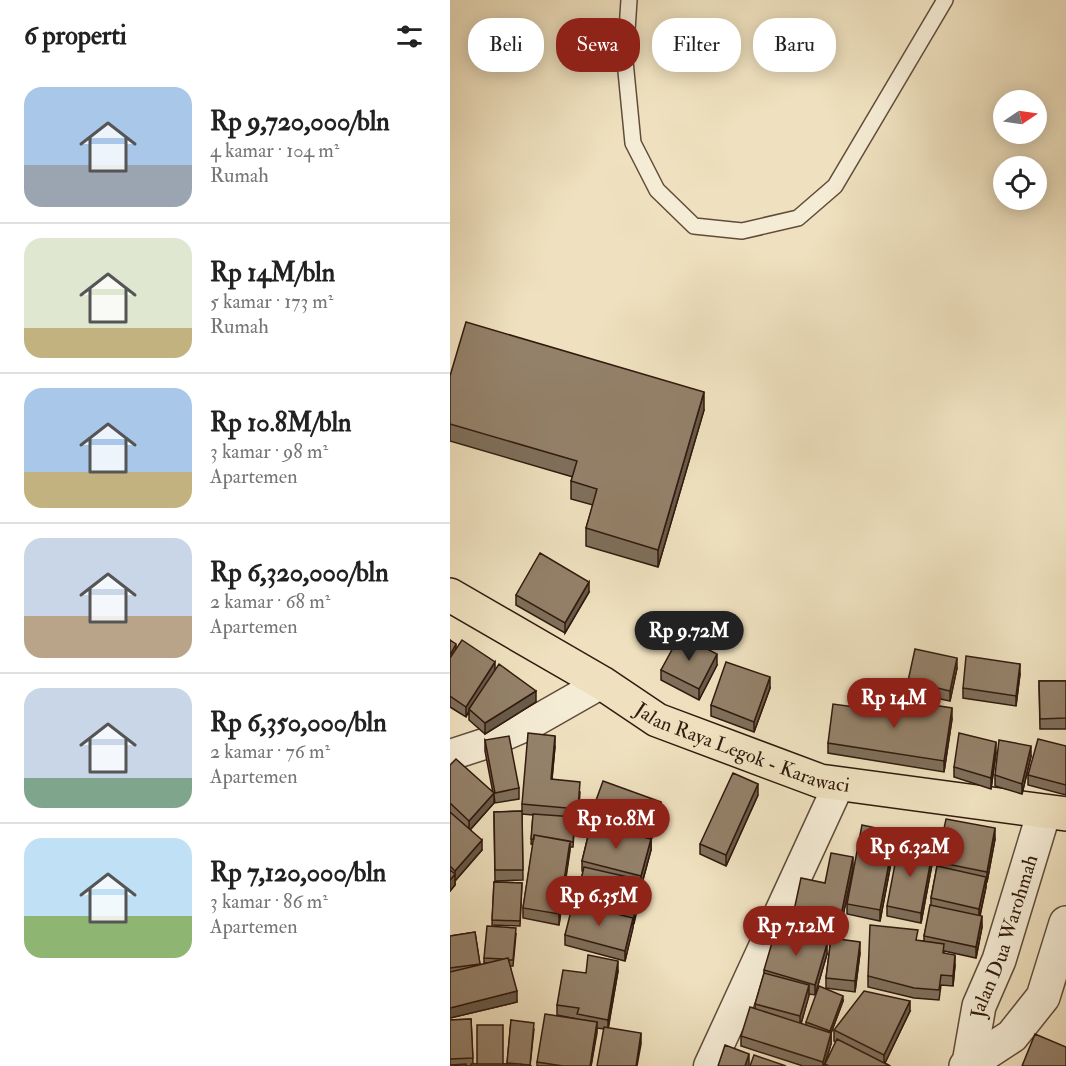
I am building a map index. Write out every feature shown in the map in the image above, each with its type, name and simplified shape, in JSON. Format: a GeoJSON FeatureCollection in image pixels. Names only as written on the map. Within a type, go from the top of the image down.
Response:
{"type":"FeatureCollection","features":[{"type":"Feature","properties":{"kind":"main road","name":"Jalan Raya Legok - Karawaci"},"geometry":{"type":"LineString","coordinates":[[450,595],[602,683],[657,720],[820,782],[1055,813]]}},
{"type":"Feature","properties":{"kind":"street"},"geometry":{"type":"LineString","coordinates":[[450,755],[484,744],[531,724],[602,683]]}},
{"type":"Feature","properties":{"kind":"street"},"geometry":{"type":"LineString","coordinates":[[709,1066],[839,784]]}},
{"type":"Feature","properties":{"kind":"street","name":"Jalan Dua Warohmah"},"geometry":{"type":"LineString","coordinates":[[967,1064],[979,1006],[1055,813]]}},
{"type":"Feature","properties":{"kind":"street","name":"Jalan Dua Warohmah"},"geometry":{"type":"LineString","coordinates":[[967,1064],[1012,1036],[1043,997],[1066,923]]}},
{"type":"Feature","properties":{"kind":"lane"},"geometry":{"type":"LineString","coordinates":[[629,0],[625,61],[633,142],[657,190],[694,226],[742,231],[798,218],[835,186],[945,0]]}},
{"type":"Feature","properties":{"kind":"building"},"geometry":{"type":"Polygon","coordinates":[[[466,322],[704,392],[658,550],[586,528],[597,489],[571,481],[577,461],[450,424],[450,376],[466,322]]]}},
{"type":"Feature","properties":{"kind":"building"},"geometry":{"type":"Polygon","coordinates":[[[540,553],[589,582],[565,623],[516,595],[540,553]]]}},
{"type":"Feature","properties":{"kind":"building"},"geometry":{"type":"Polygon","coordinates":[[[680,635],[717,654],[699,689],[661,670],[680,635]]]}},
{"type":"Feature","properties":{"kind":"building"},"geometry":{"type":"Polygon","coordinates":[[[450,640],[456,644],[450,655],[450,640]]]}},
{"type":"Feature","properties":{"kind":"building"},"geometry":{"type":"Polygon","coordinates":[[[462,640],[495,662],[466,707],[450,696],[450,658],[462,640]]]}},
{"type":"Feature","properties":{"kind":"building"},"geometry":{"type":"Polygon","coordinates":[[[915,649],[957,658],[950,691],[908,681],[915,649]]]}},
{"type":"Feature","properties":{"kind":"building"},"geometry":{"type":"Polygon","coordinates":[[[966,656],[1020,664],[1016,696],[963,688],[966,656]]]}},
{"type":"Feature","properties":{"kind":"building"},"geometry":{"type":"Polygon","coordinates":[[[726,662],[770,677],[754,722],[711,705],[726,662]]]}},
{"type":"Feature","properties":{"kind":"building"},"geometry":{"type":"Polygon","coordinates":[[[499,664],[536,691],[485,723],[469,709],[499,664]]]}},
{"type":"Feature","properties":{"kind":"building"},"geometry":{"type":"Polygon","coordinates":[[[1039,681],[1066,681],[1066,718],[1040,719],[1039,681]]]}},
{"type":"Feature","properties":{"kind":"building"},"geometry":{"type":"Polygon","coordinates":[[[894,699],[952,708],[944,761],[828,743],[833,704],[892,712],[894,699]]]}},
{"type":"Feature","properties":{"kind":"building"},"geometry":{"type":"Polygon","coordinates":[[[528,733],[555,736],[551,779],[580,782],[578,809],[522,804],[528,733]]]}},
{"type":"Feature","properties":{"kind":"building"},"geometry":{"type":"Polygon","coordinates":[[[959,733],[996,742],[991,778],[954,767],[959,733]]]}},
{"type":"Feature","properties":{"kind":"building"},"geometry":{"type":"Polygon","coordinates":[[[509,736],[519,788],[495,793],[485,740],[509,736]]]}},
{"type":"Feature","properties":{"kind":"building"},"geometry":{"type":"Polygon","coordinates":[[[1038,739],[1066,746],[1066,785],[1028,775],[1038,739]]]}},
{"type":"Feature","properties":{"kind":"building"},"geometry":{"type":"Polygon","coordinates":[[[999,740],[1031,746],[1022,784],[995,775],[999,740]]]}},
{"type":"Feature","properties":{"kind":"building"},"geometry":{"type":"Polygon","coordinates":[[[456,759],[494,793],[469,821],[450,803],[450,765],[456,759]]]}},
{"type":"Feature","properties":{"kind":"building"},"geometry":{"type":"Polygon","coordinates":[[[733,773],[758,784],[726,855],[700,844],[733,773]]]}},
{"type":"Feature","properties":{"kind":"building"},"geometry":{"type":"Polygon","coordinates":[[[603,781],[661,802],[649,835],[591,814],[603,781]]]}},
{"type":"Feature","properties":{"kind":"building"},"geometry":{"type":"Polygon","coordinates":[[[522,811],[523,870],[495,870],[494,812],[522,811]]]}},
{"type":"Feature","properties":{"kind":"building"},"geometry":{"type":"Polygon","coordinates":[[[450,812],[482,840],[455,871],[450,866],[450,812]]]}},
{"type":"Feature","properties":{"kind":"building"},"geometry":{"type":"Polygon","coordinates":[[[533,814],[575,817],[573,842],[534,835],[534,839],[531,839],[533,814]]]}},
{"type":"Feature","properties":{"kind":"building"},"geometry":{"type":"Polygon","coordinates":[[[946,819],[995,828],[987,872],[937,862],[946,819]]]}},
{"type":"Feature","properties":{"kind":"building"},"geometry":{"type":"Polygon","coordinates":[[[591,824],[651,839],[641,876],[582,861],[591,824]]]}},
{"type":"Feature","properties":{"kind":"building"},"geometry":{"type":"Polygon","coordinates":[[[862,825],[895,832],[880,910],[847,904],[862,825]]]}},
{"type":"Feature","properties":{"kind":"building"},"geometry":{"type":"Polygon","coordinates":[[[534,835],[570,841],[559,914],[523,908],[534,835]]]}},
{"type":"Feature","properties":{"kind":"building"},"geometry":{"type":"Polygon","coordinates":[[[899,843],[933,849],[921,913],[887,906],[899,843]]]}},
{"type":"Feature","properties":{"kind":"building"},"geometry":{"type":"Polygon","coordinates":[[[831,853],[853,857],[838,930],[816,926],[817,921],[793,915],[801,878],[825,883],[831,853]]]}},
{"type":"Feature","properties":{"kind":"building"},"geometry":{"type":"Polygon","coordinates":[[[937,866],[986,877],[979,909],[931,898],[937,866]]]}},
{"type":"Feature","properties":{"kind":"building"},"geometry":{"type":"Polygon","coordinates":[[[584,867],[641,880],[634,914],[576,901],[584,867]]]}},
{"type":"Feature","properties":{"kind":"building"},"geometry":{"type":"Polygon","coordinates":[[[450,870],[455,874],[450,880],[450,870]]]}},
{"type":"Feature","properties":{"kind":"building"},"geometry":{"type":"Polygon","coordinates":[[[494,882],[522,883],[520,921],[492,920],[494,882]]]}},
{"type":"Feature","properties":{"kind":"building"},"geometry":{"type":"Polygon","coordinates":[[[573,903],[633,918],[625,951],[565,935],[573,903]]]}},
{"type":"Feature","properties":{"kind":"building"},"geometry":{"type":"Polygon","coordinates":[[[930,905],[982,916],[976,947],[924,936],[930,905]]]}},
{"type":"Feature","properties":{"kind":"building"},"geometry":{"type":"Polygon","coordinates":[[[870,925],[918,930],[916,940],[944,944],[943,953],[955,955],[953,976],[941,975],[939,990],[914,988],[868,976],[870,925]]]}},
{"type":"Feature","properties":{"kind":"building"},"geometry":{"type":"Polygon","coordinates":[[[487,926],[516,928],[513,960],[484,958],[487,926]]]}},
{"type":"Feature","properties":{"kind":"building"},"geometry":{"type":"Polygon","coordinates":[[[776,929],[827,944],[815,985],[764,970],[776,929]]]}},
{"type":"Feature","properties":{"kind":"building"},"geometry":{"type":"Polygon","coordinates":[[[475,932],[480,964],[450,968],[450,936],[475,932]]]}},
{"type":"Feature","properties":{"kind":"building"},"geometry":{"type":"Polygon","coordinates":[[[831,938],[860,942],[855,981],[826,978],[831,938]]]}},
{"type":"Feature","properties":{"kind":"building"},"geometry":{"type":"Polygon","coordinates":[[[588,955],[618,961],[608,1020],[577,1014],[579,1008],[557,1005],[563,970],[586,973],[588,955]]]}},
{"type":"Feature","properties":{"kind":"building"},"geometry":{"type":"Polygon","coordinates":[[[508,958],[517,991],[450,1008],[450,972],[508,958]]]}},
{"type":"Feature","properties":{"kind":"building"},"geometry":{"type":"Polygon","coordinates":[[[764,973],[809,985],[800,1016],[755,1004],[764,973]]]}},
{"type":"Feature","properties":{"kind":"building"},"geometry":{"type":"Polygon","coordinates":[[[819,986],[843,996],[830,1031],[806,1022],[819,986]]]}},
{"type":"Feature","properties":{"kind":"building"},"geometry":{"type":"Polygon","coordinates":[[[864,991],[910,1001],[884,1055],[834,1030],[864,991]]]}},
{"type":"Feature","properties":{"kind":"building"},"geometry":{"type":"Polygon","coordinates":[[[750,1007],[831,1033],[823,1062],[741,1036],[750,1007]]]}},
{"type":"Feature","properties":{"kind":"building"},"geometry":{"type":"Polygon","coordinates":[[[545,1014],[597,1022],[590,1066],[563,1066],[537,1062],[545,1014]]]}},
{"type":"Feature","properties":{"kind":"building"},"geometry":{"type":"Polygon","coordinates":[[[471,1019],[473,1058],[450,1059],[450,1020],[471,1019]]]}},
{"type":"Feature","properties":{"kind":"building"},"geometry":{"type":"Polygon","coordinates":[[[511,1020],[534,1023],[530,1065],[507,1063],[511,1020]]]}},
{"type":"Feature","properties":{"kind":"building"},"geometry":{"type":"Polygon","coordinates":[[[477,1025],[503,1025],[503,1064],[477,1064],[477,1025]]]}},
{"type":"Feature","properties":{"kind":"building"},"geometry":{"type":"Polygon","coordinates":[[[604,1027],[641,1033],[636,1066],[597,1066],[604,1027]]]}},
{"type":"Feature","properties":{"kind":"building"},"geometry":{"type":"Polygon","coordinates":[[[1035,1034],[1066,1047],[1066,1066],[1022,1066],[1035,1034]]]}},
{"type":"Feature","properties":{"kind":"building"},"geometry":{"type":"Polygon","coordinates":[[[837,1039],[890,1066],[829,1066],[825,1064],[837,1039]]]}},
{"type":"Feature","properties":{"kind":"building"},"geometry":{"type":"Polygon","coordinates":[[[725,1045],[749,1054],[745,1066],[718,1066],[725,1045]]]}},
{"type":"Feature","properties":{"kind":"building"},"geometry":{"type":"Polygon","coordinates":[[[754,1055],[786,1066],[750,1066],[754,1055]]]}},
{"type":"Feature","properties":{"kind":"building"},"geometry":{"type":"Polygon","coordinates":[[[466,1064],[466,1066],[450,1066],[450,1065],[466,1064]]]}},
{"type":"Feature","properties":{"kind":"building"},"geometry":{"type":"Polygon","coordinates":[[[471,1064],[521,1064],[521,1066],[471,1066],[471,1064]]]}}]}
